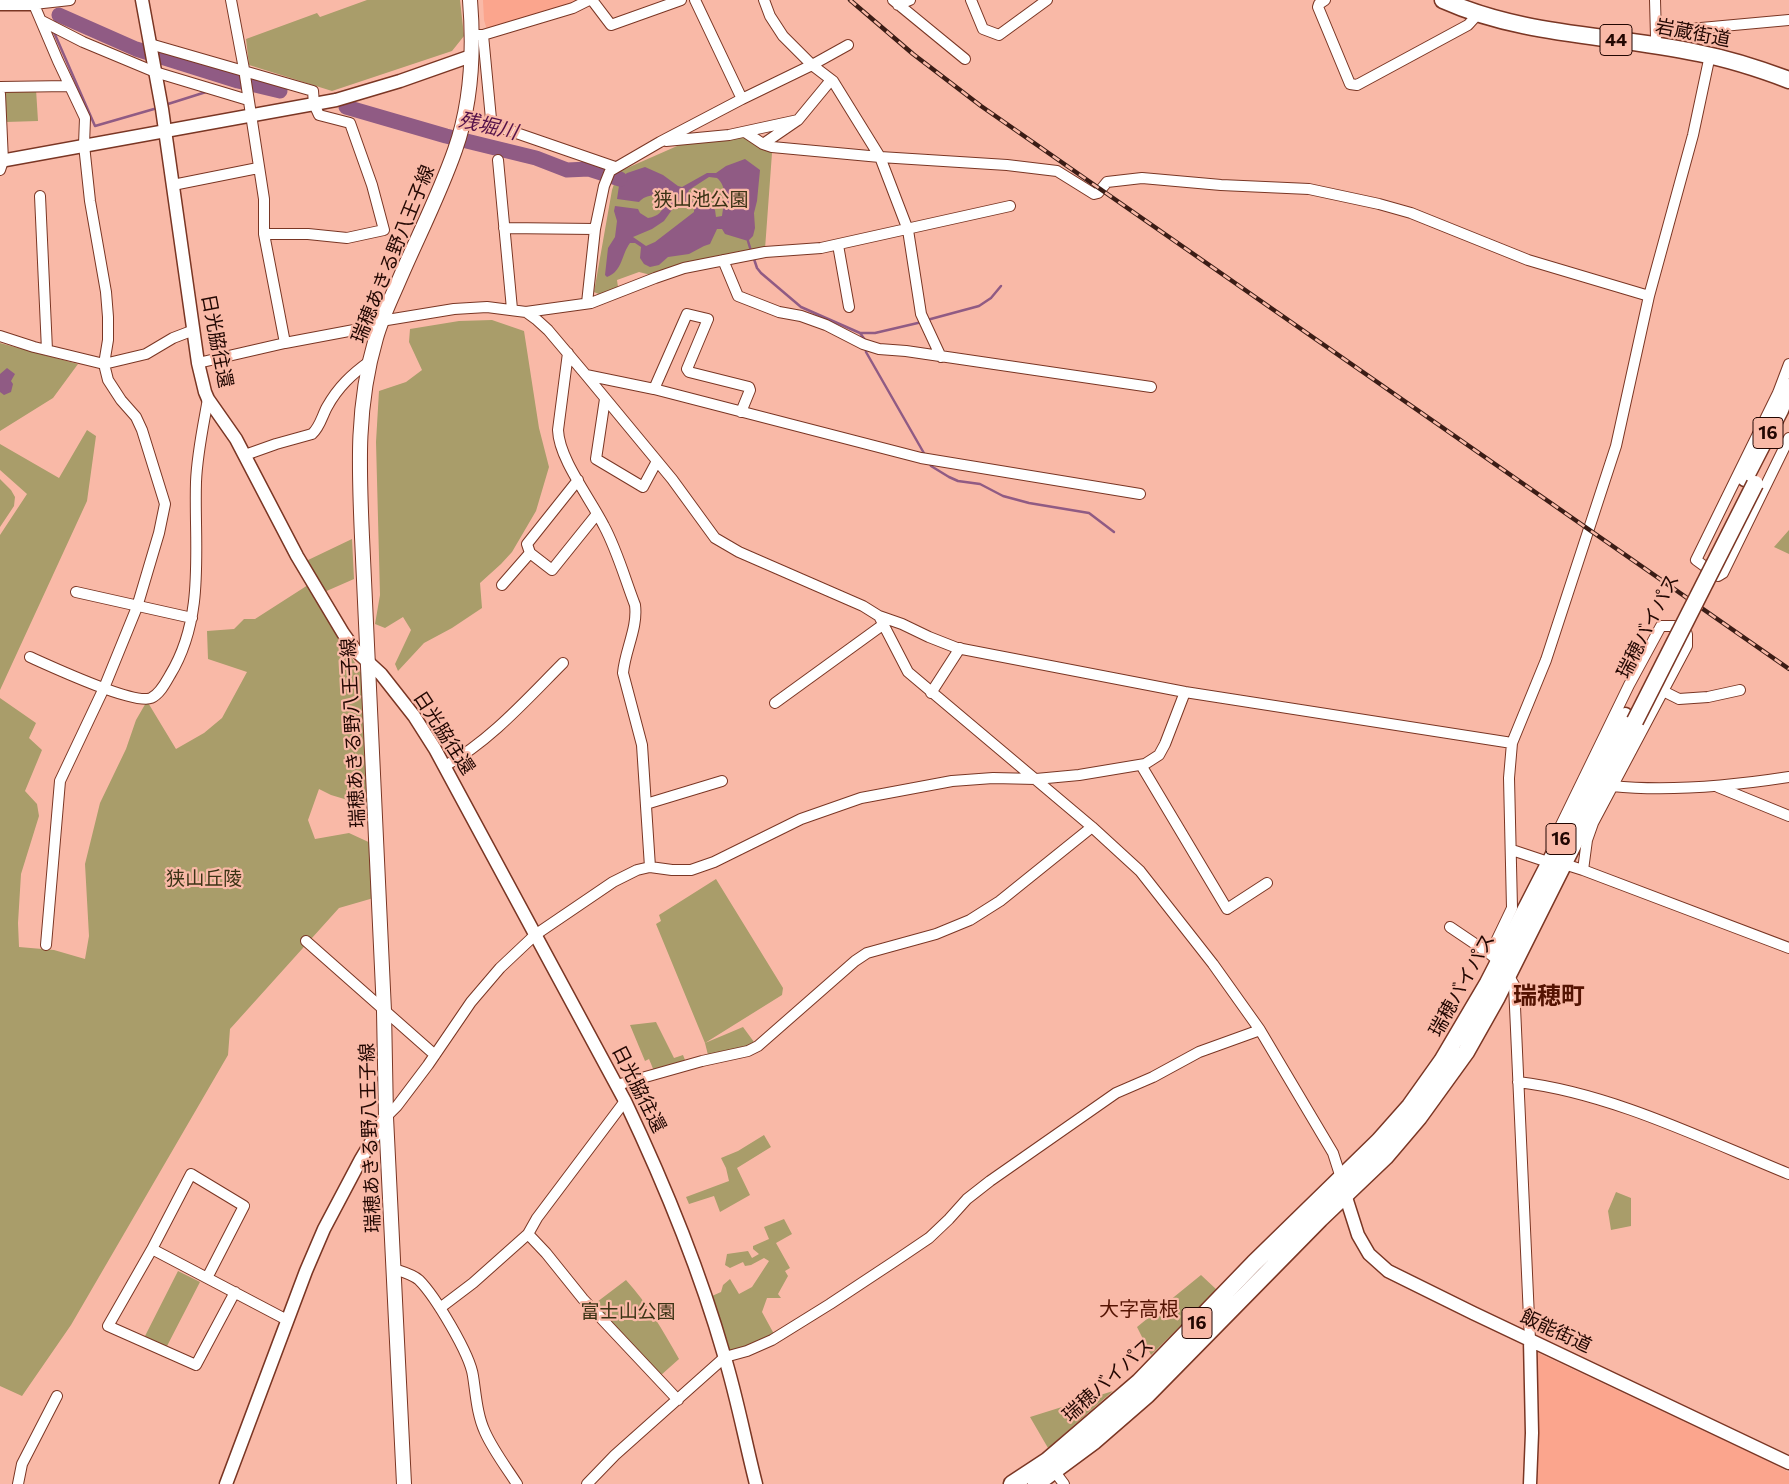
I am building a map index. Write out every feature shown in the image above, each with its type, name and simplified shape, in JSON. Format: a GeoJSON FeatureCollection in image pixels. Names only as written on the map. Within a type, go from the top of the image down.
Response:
{"type":"FeatureCollection","features":[{"type":"Feature","properties":{"kind":"main road","name":"瑞穂あきる野八王子線"},"geometry":{"type":"LineString","coordinates":[[404,1484],[386,1117],[384,1011],[359,461],[364,383],[381,321],[440,188],[456,149],[462,127],[471,56],[478,35],[470,0]]}},
{"type":"Feature","properties":{"kind":"main road","name":"岩蔵街道"},"geometry":{"type":"LineString","coordinates":[[1443,0],[1534,29],[1656,38],[1789,80]]}},
{"type":"Feature","properties":{"kind":"main road","name":"瑞穂バイパス"},"geometry":{"type":"LineString","coordinates":[[1750,481],[1789,387]]}},
{"type":"Feature","properties":{"kind":"main road","name":"瑞穂バイパス"},"geometry":{"type":"LineString","coordinates":[[1012,1484],[1055,1472],[1254,1263],[1390,1129],[1426,1084],[1454,1043],[1499,963],[1564,864],[1630,719],[1750,481],[1789,415]]}},
{"type":"Feature","properties":{"kind":"main road","name":"瑞穂バイパス"},"geometry":{"type":"LineString","coordinates":[[1036,1484],[1055,1472],[1094,1441],[1147,1395],[1385,1157],[1436,1096],[1466,1052],[1499,963],[1544,867],[1630,719]]}},
{"type":"Feature","properties":{"kind":"street"},"geometry":{"type":"LineString","coordinates":[[2,3],[70,0]]}},
{"type":"Feature","properties":{"kind":"street","name":"日光脇往還"},"geometry":{"type":"LineString","coordinates":[[142,0],[165,130],[198,363],[208,400],[245,455],[320,597],[343,633],[355,650],[381,674],[414,716],[445,766],[617,1085],[653,1160],[710,1309],[725,1357],[756,1484]]}},
{"type":"Feature","properties":{"kind":"street"},"geometry":{"type":"LineString","coordinates":[[231,0],[245,74],[264,200],[264,234],[286,343]]}},
{"type":"Feature","properties":{"kind":"street"},"geometry":{"type":"LineString","coordinates":[[613,169],[499,127],[494,123],[490,119],[478,35],[572,8],[590,0],[611,25],[681,0]]}},
{"type":"Feature","properties":{"kind":"street"},"geometry":{"type":"LineString","coordinates":[[695,0],[742,99]]}},
{"type":"Feature","properties":{"kind":"street"},"geometry":{"type":"LineString","coordinates":[[764,0],[770,16],[782,36],[812,65],[831,80],[880,157],[908,230],[924,320],[941,357]]}},
{"type":"Feature","properties":{"kind":"street"},"geometry":{"type":"LineString","coordinates":[[895,2],[910,0]]}},
{"type":"Feature","properties":{"kind":"street"},"geometry":{"type":"LineString","coordinates":[[971,0],[983,29],[998,35],[1047,0]]}},
{"type":"Feature","properties":{"kind":"street"},"geometry":{"type":"LineString","coordinates":[[1325,0],[1318,7],[1350,84],[1357,85],[1468,25],[1474,9]]}},
{"type":"Feature","properties":{"kind":"street"},"geometry":{"type":"LineString","coordinates":[[1654,0],[1656,38],[1789,20]]}},
{"type":"Feature","properties":{"kind":"street"},"geometry":{"type":"LineString","coordinates":[[33,2],[84,118],[84,145],[90,202],[106,292],[108,340],[104,364],[110,386],[136,417],[142,430],[165,504],[159,533],[137,607],[104,688],[60,781],[46,946]]}},
{"type":"Feature","properties":{"kind":"street"},"geometry":{"type":"LineString","coordinates":[[895,2],[965,59]]}},
{"type":"Feature","properties":{"kind":"street"},"geometry":{"type":"LineString","coordinates":[[42,21],[84,42],[155,70],[248,98]]}},
{"type":"Feature","properties":{"kind":"street"},"geometry":{"type":"LineString","coordinates":[[586,303],[595,229],[604,186],[613,169],[660,142],[848,45]]}},
{"type":"Feature","properties":{"kind":"street"},"geometry":{"type":"LineString","coordinates":[[150,46],[245,74],[313,91],[314,104],[319,115],[350,123],[372,185],[384,230],[346,238],[308,234],[264,234]]}},
{"type":"Feature","properties":{"kind":"street"},"geometry":{"type":"LineString","coordinates":[[1499,963],[1512,908],[1509,778],[1512,743],[1546,660],[1616,446],[1649,296],[1693,135],[1710,55]]}},
{"type":"Feature","properties":{"kind":"street"},"geometry":{"type":"LineString","coordinates":[[0,94],[1,164],[84,145],[314,104],[357,94],[471,56]]}},
{"type":"Feature","properties":{"kind":"street"},"geometry":{"type":"LineString","coordinates":[[763,144],[798,120],[831,80]]}},
{"type":"Feature","properties":{"kind":"street"},"geometry":{"type":"LineString","coordinates":[[0,87],[69,86]]}},
{"type":"Feature","properties":{"kind":"street"},"geometry":{"type":"LineString","coordinates":[[660,142],[729,135],[798,120]]}},
{"type":"Feature","properties":{"kind":"street"},"geometry":{"type":"LineString","coordinates":[[746,132],[763,144],[772,147],[880,157],[1007,165],[1057,171],[1094,194],[1098,193],[1108,182],[1142,178],[1221,185],[1308,189],[1395,208],[1528,260],[1649,296]]}},
{"type":"Feature","properties":{"kind":"street"},"geometry":{"type":"LineString","coordinates":[[498,160],[512,309]]}},
{"type":"Feature","properties":{"kind":"street"},"geometry":{"type":"LineString","coordinates":[[173,185],[258,168]]}},
{"type":"Feature","properties":{"kind":"street"},"geometry":{"type":"LineString","coordinates":[[40,196],[47,350]]}},
{"type":"Feature","properties":{"kind":"street"},"geometry":{"type":"LineString","coordinates":[[198,363],[286,343],[370,327],[381,321],[454,309],[487,307],[526,312],[586,303],[671,272],[723,260],[838,245],[1010,206]]}},
{"type":"Feature","properties":{"kind":"street"},"geometry":{"type":"LineString","coordinates":[[504,228],[595,229]]}},
{"type":"Feature","properties":{"kind":"street"},"geometry":{"type":"LineString","coordinates":[[838,245],[850,307]]}},
{"type":"Feature","properties":{"kind":"street"},"geometry":{"type":"LineString","coordinates":[[723,260],[738,296],[780,312],[801,316],[826,325],[865,345],[879,349],[1151,387]]}},
{"type":"Feature","properties":{"kind":"street"},"geometry":{"type":"LineString","coordinates":[[526,312],[537,320],[568,353],[681,491],[715,538],[726,546],[862,606],[882,620],[960,648],[1185,692],[1512,743]]}},
{"type":"Feature","properties":{"kind":"street"},"geometry":{"type":"LineString","coordinates":[[654,390],[687,314],[708,319],[686,368],[689,372],[749,387],[750,390],[741,412]]}},
{"type":"Feature","properties":{"kind":"street"},"geometry":{"type":"LineString","coordinates":[[0,336],[104,364],[146,354],[173,338],[194,330]]}},
{"type":"Feature","properties":{"kind":"street"},"geometry":{"type":"LineString","coordinates":[[568,353],[558,435],[561,450],[605,527],[635,605],[635,623],[624,661],[623,673],[642,745],[650,867]]}},
{"type":"Feature","properties":{"kind":"street"},"geometry":{"type":"LineString","coordinates":[[245,455],[312,434],[341,386],[353,373],[370,361]]}},
{"type":"Feature","properties":{"kind":"street"},"geometry":{"type":"LineString","coordinates":[[1789,364],[1778,393],[1696,560],[1718,576],[1723,573],[1789,438]]}},
{"type":"Feature","properties":{"kind":"street"},"geometry":{"type":"LineString","coordinates":[[586,375],[654,390],[925,459],[1140,494]]}},
{"type":"Feature","properties":{"kind":"street"},"geometry":{"type":"LineString","coordinates":[[605,399],[596,459],[643,487],[657,461]]}},
{"type":"Feature","properties":{"kind":"street"},"geometry":{"type":"LineString","coordinates":[[30,657],[104,688],[143,699],[152,698],[163,686],[181,654],[192,618],[196,584],[196,481],[208,400]]}},
{"type":"Feature","properties":{"kind":"street"},"geometry":{"type":"LineString","coordinates":[[578,480],[527,544],[530,552],[552,570],[597,514]]}},
{"type":"Feature","properties":{"kind":"street"},"geometry":{"type":"LineString","coordinates":[[502,585],[530,552]]}},
{"type":"Feature","properties":{"kind":"street"},"geometry":{"type":"LineString","coordinates":[[76,592],[192,618]]}},
{"type":"Feature","properties":{"kind":"street"},"geometry":{"type":"LineString","coordinates":[[882,620],[908,672],[1092,827],[1140,871],[1213,964],[1260,1030],[1333,1153],[1341,1178]]}},
{"type":"Feature","properties":{"kind":"street"},"geometry":{"type":"LineString","coordinates":[[775,703],[882,620]]}},
{"type":"Feature","properties":{"kind":"street"},"geometry":{"type":"LineString","coordinates":[[1512,850],[1544,867],[1578,788],[1661,626],[1674,626],[1688,634],[1687,646],[1593,823],[1587,840],[1583,870]]}},
{"type":"Feature","properties":{"kind":"street"},"geometry":{"type":"LineString","coordinates":[[931,692],[960,648]]}},
{"type":"Feature","properties":{"kind":"street"},"geometry":{"type":"LineString","coordinates":[[445,766],[482,742],[506,721],[563,662]]}},
{"type":"Feature","properties":{"kind":"street"},"geometry":{"type":"LineString","coordinates":[[1663,691],[1679,699],[1708,698],[1740,690]]}},
{"type":"Feature","properties":{"kind":"street"},"geometry":{"type":"LineString","coordinates":[[226,1484],[287,1320],[324,1230],[361,1159],[386,1117],[398,1106],[483,986],[535,936],[613,882],[637,870],[650,867],[691,870],[714,862],[801,819],[861,798],[952,781],[993,778],[1036,779],[1079,775],[1141,765],[1152,761],[1159,755],[1165,744],[1185,692]]}},
{"type":"Feature","properties":{"kind":"street"},"geometry":{"type":"LineString","coordinates":[[1141,765],[1227,909],[1267,883]]}},
{"type":"Feature","properties":{"kind":"street"},"geometry":{"type":"LineString","coordinates":[[1612,786],[1655,788],[1716,786],[1789,777]]}},
{"type":"Feature","properties":{"kind":"street"},"geometry":{"type":"LineString","coordinates":[[646,804],[722,781]]}},
{"type":"Feature","properties":{"kind":"street"},"geometry":{"type":"LineString","coordinates":[[1716,786],[1789,816]]}},
{"type":"Feature","properties":{"kind":"street"},"geometry":{"type":"LineString","coordinates":[[617,1085],[693,1064],[732,1056],[758,1046],[855,961],[867,953],[936,934],[970,920],[1000,901],[1092,827]]}},
{"type":"Feature","properties":{"kind":"street"},"geometry":{"type":"LineString","coordinates":[[1564,864],[1789,948]]}},
{"type":"Feature","properties":{"kind":"street"},"geometry":{"type":"LineString","coordinates":[[1450,927],[1499,963],[1514,985],[1530,1340],[1532,1433],[1530,1484]]}},
{"type":"Feature","properties":{"kind":"street"},"geometry":{"type":"LineString","coordinates":[[306,941],[435,1055]]}},
{"type":"Feature","properties":{"kind":"street"},"geometry":{"type":"LineString","coordinates":[[587,1484],[615,1455],[725,1357],[747,1351],[772,1340],[895,1261],[928,1238],[967,1199],[1003,1170],[1116,1093],[1153,1077],[1199,1052],[1260,1030]]}},
{"type":"Feature","properties":{"kind":"street"},"geometry":{"type":"LineString","coordinates":[[1518,1082],[1550,1086],[1640,1113],[1789,1174]]}},
{"type":"Feature","properties":{"kind":"street"},"geometry":{"type":"LineString","coordinates":[[440,1308],[473,1283],[528,1234],[537,1218],[625,1101]]}},
{"type":"Feature","properties":{"kind":"street"},"geometry":{"type":"LineString","coordinates":[[207,1278],[244,1206],[191,1174],[152,1249],[108,1326],[196,1365],[235,1292]]}},
{"type":"Feature","properties":{"kind":"street","name":"飯能街道"},"geometry":{"type":"LineString","coordinates":[[1341,1178],[1358,1235],[1369,1254],[1388,1271],[1405,1281],[1789,1462]]}},
{"type":"Feature","properties":{"kind":"street"},"geometry":{"type":"LineString","coordinates":[[528,1234],[583,1299],[678,1400]]}},
{"type":"Feature","properties":{"kind":"street"},"geometry":{"type":"LineString","coordinates":[[152,1249],[287,1320]]}},
{"type":"Feature","properties":{"kind":"street"},"geometry":{"type":"LineString","coordinates":[[394,1269],[413,1276],[420,1281],[440,1308],[465,1354],[473,1375],[476,1404],[485,1432],[517,1484]]}},
{"type":"Feature","properties":{"kind":"street"},"geometry":{"type":"LineString","coordinates":[[18,1484],[22,1464],[57,1396]]}},
{"type":"Feature","properties":{"kind":"shaded area"},"geometry":{"type":"Polygon","coordinates":[[[483,0],[582,0],[572,6],[487,30],[484,20],[483,0]]]}},
{"type":"Feature","properties":{"kind":"shaded area"},"geometry":{"type":"Polygon","coordinates":[[[745,159],[760,170],[754,213],[755,228],[753,236],[748,241],[725,234],[722,229],[717,229],[710,244],[689,254],[668,257],[659,265],[650,267],[644,264],[640,258],[641,247],[635,243],[630,243],[616,271],[607,277],[605,275],[608,248],[615,237],[617,221],[614,211],[615,206],[638,209],[640,213],[648,218],[660,213],[666,201],[663,198],[652,195],[645,197],[639,202],[617,199],[620,179],[627,173],[645,167],[663,175],[682,187],[707,173],[716,173],[726,166],[745,159]],[[709,177],[689,190],[686,198],[694,202],[710,204],[715,210],[716,217],[722,216],[724,206],[723,186],[717,178],[709,177]],[[679,200],[664,221],[652,229],[633,237],[646,246],[655,242],[694,212],[694,207],[691,204],[679,200]]]}},
{"type":"Feature","properties":{"kind":"shaded area"},"geometry":{"type":"Polygon","coordinates":[[[7,368],[15,374],[11,381],[13,384],[11,392],[4,395],[0,392],[0,374],[7,368]]]}},
{"type":"Feature","properties":{"kind":"shaded area"},"geometry":{"type":"Polygon","coordinates":[[[1534,1351],[1789,1472],[1789,1484],[1535,1484],[1534,1351]]]}},
{"type":"Feature","properties":{"kind":"green space"},"geometry":{"type":"Polygon","coordinates":[[[367,0],[460,0],[464,36],[452,51],[332,91],[249,65],[246,39],[317,13],[320,17],[367,0]]]}},
{"type":"Feature","properties":{"kind":"green space"},"geometry":{"type":"Polygon","coordinates":[[[36,89],[38,121],[6,122],[5,90],[36,89]]]}},
{"type":"Feature","properties":{"kind":"green space","name":"狭山池公園"},"geometry":{"type":"Polygon","coordinates":[[[748,136],[772,153],[765,249],[736,252],[651,275],[639,272],[617,280],[618,287],[601,295],[594,292],[612,190],[618,172],[684,143],[748,136]]]}},
{"type":"Feature","properties":{"kind":"green space"},"geometry":{"type":"Polygon","coordinates":[[[492,320],[524,331],[539,428],[549,467],[536,511],[512,552],[480,583],[482,608],[452,628],[424,643],[398,671],[395,664],[411,630],[403,617],[385,628],[375,624],[380,595],[376,442],[379,391],[406,382],[422,370],[409,342],[410,329],[459,321],[492,320]]]}},
{"type":"Feature","properties":{"kind":"green space"},"geometry":{"type":"Polygon","coordinates":[[[0,343],[78,364],[53,398],[0,431],[0,343]]]}},
{"type":"Feature","properties":{"kind":"green space"},"geometry":{"type":"Polygon","coordinates":[[[87,430],[96,436],[87,501],[0,690],[0,535],[27,494],[0,470],[0,444],[59,478],[87,430]]]}},
{"type":"Feature","properties":{"kind":"green space"},"geometry":{"type":"Polygon","coordinates":[[[0,479],[15,497],[14,506],[0,527],[0,479]]]}},
{"type":"Feature","properties":{"kind":"green space"},"geometry":{"type":"Polygon","coordinates":[[[1789,530],[1789,554],[1774,547],[1789,530]]]}},
{"type":"Feature","properties":{"kind":"green space"},"geometry":{"type":"Polygon","coordinates":[[[352,539],[354,579],[322,593],[306,561],[352,539]]]}},
{"type":"Feature","properties":{"kind":"green space","name":"狭山丘陵"},"geometry":{"type":"Polygon","coordinates":[[[308,585],[361,673],[371,807],[331,795],[319,789],[308,820],[315,839],[349,833],[375,845],[377,897],[339,908],[230,1029],[228,1055],[71,1325],[22,1396],[0,1386],[0,698],[36,723],[29,738],[42,750],[25,791],[37,804],[39,816],[21,874],[18,923],[19,947],[54,950],[85,959],[89,936],[85,864],[100,803],[126,749],[136,720],[147,701],[176,749],[204,733],[222,718],[247,672],[208,659],[207,631],[234,629],[244,619],[255,619],[308,585]]]}},
{"type":"Feature","properties":{"kind":"green space"},"geometry":{"type":"Polygon","coordinates":[[[716,879],[783,988],[782,995],[705,1043],[656,924],[661,921],[659,915],[716,879]]]}},
{"type":"Feature","properties":{"kind":"green space"},"geometry":{"type":"Polygon","coordinates":[[[656,1022],[674,1058],[683,1055],[685,1060],[654,1071],[649,1059],[645,1061],[630,1025],[656,1022]]]}},
{"type":"Feature","properties":{"kind":"green space"},"geometry":{"type":"Polygon","coordinates":[[[743,1027],[754,1042],[742,1049],[708,1055],[705,1043],[743,1027]]]}},
{"type":"Feature","properties":{"kind":"green space"},"geometry":{"type":"Polygon","coordinates":[[[764,1135],[771,1147],[737,1168],[750,1195],[720,1212],[714,1196],[689,1204],[686,1197],[729,1181],[721,1158],[738,1151],[764,1135]]]}},
{"type":"Feature","properties":{"kind":"green space"},"geometry":{"type":"Polygon","coordinates":[[[1616,1192],[1631,1198],[1631,1226],[1611,1230],[1608,1211],[1616,1192]]]}},
{"type":"Feature","properties":{"kind":"green space"},"geometry":{"type":"Polygon","coordinates":[[[784,1219],[792,1234],[776,1243],[790,1268],[785,1271],[788,1276],[778,1294],[781,1298],[767,1298],[762,1312],[774,1334],[734,1353],[729,1350],[712,1296],[721,1292],[723,1285],[730,1279],[739,1294],[752,1287],[769,1261],[764,1258],[751,1265],[745,1266],[743,1262],[730,1268],[725,1265],[727,1254],[748,1251],[752,1258],[759,1254],[753,1249],[753,1246],[769,1239],[764,1227],[784,1219]]]}},
{"type":"Feature","properties":{"kind":"green space"},"geometry":{"type":"Polygon","coordinates":[[[178,1271],[200,1282],[166,1348],[144,1338],[178,1271]]]}},
{"type":"Feature","properties":{"kind":"green space"},"geometry":{"type":"Polygon","coordinates":[[[1201,1275],[1217,1290],[1151,1355],[1137,1327],[1201,1275]]]}},
{"type":"Feature","properties":{"kind":"green space","name":"富士山公園"},"geometry":{"type":"Polygon","coordinates":[[[626,1280],[648,1308],[679,1359],[660,1376],[593,1305],[626,1280]]]}},
{"type":"Feature","properties":{"kind":"green space"},"geometry":{"type":"Polygon","coordinates":[[[1113,1391],[1048,1448],[1030,1417],[1113,1391]]]}},
{"type":"Feature","properties":{"kind":"waterway"},"geometry":{"type":"LineString","coordinates":[[54,24],[59,15]]}},
{"type":"Feature","properties":{"kind":"waterway","name":"残堀川"},"geometry":{"type":"LineString","coordinates":[[59,15],[136,49],[238,81],[280,91]]}},
{"type":"Feature","properties":{"kind":"waterway"},"geometry":{"type":"LineString","coordinates":[[53,30],[95,126],[154,109]]}},
{"type":"Feature","properties":{"kind":"waterway"},"geometry":{"type":"LineString","coordinates":[[168,104],[206,92]]}},
{"type":"Feature","properties":{"kind":"waterway","name":"残堀川"},"geometry":{"type":"LineString","coordinates":[[346,107],[446,136],[536,158],[567,170],[589,169],[620,179]]}},
{"type":"Feature","properties":{"kind":"waterway"},"geometry":{"type":"LineString","coordinates":[[748,241],[751,251]]}},
{"type":"Feature","properties":{"kind":"waterway"},"geometry":{"type":"LineString","coordinates":[[753,256],[761,273],[801,307],[860,333],[865,340]]}},
{"type":"Feature","properties":{"kind":"waterway"},"geometry":{"type":"LineString","coordinates":[[927,320],[979,306],[991,298],[1001,286]]}},
{"type":"Feature","properties":{"kind":"waterway"},"geometry":{"type":"LineString","coordinates":[[860,333],[875,333],[922,322]]}},
{"type":"Feature","properties":{"kind":"waterway"},"geometry":{"type":"LineString","coordinates":[[866,348],[866,352],[925,455]]}},
{"type":"Feature","properties":{"kind":"waterway"},"geometry":{"type":"LineString","coordinates":[[929,462],[931,466],[949,477],[958,481],[980,484],[1003,496],[1029,503],[1089,513],[1114,532]]}},
{"type":"Feature","properties":{"kind":"railway"},"geometry":{"type":"LineString","coordinates":[[850,0],[913,54],[981,106],[1789,669]]}},
{"type":"Feature","properties":{"kind":"district","name":"瑞穂町"},"geometry":{"type":"Point","coordinates":[1549,996]}},
{"type":"Feature","properties":{"kind":"district","name":"大字高根"},"geometry":{"type":"Point","coordinates":[1139,1309]}}]}
